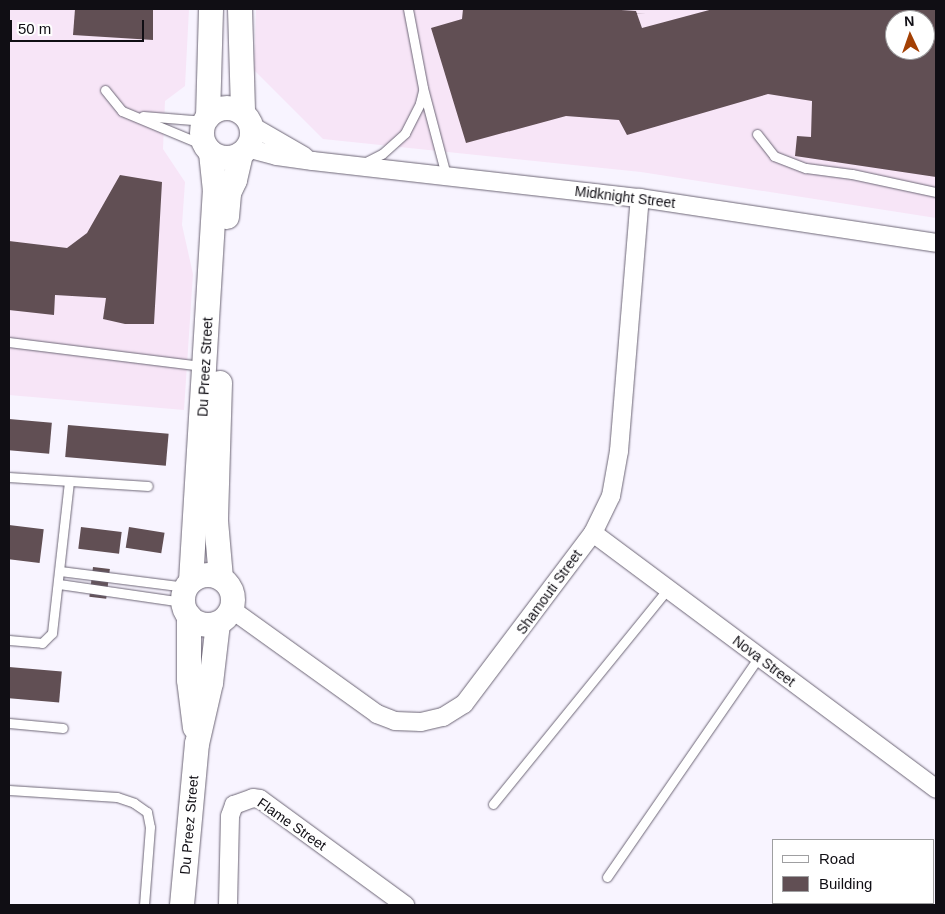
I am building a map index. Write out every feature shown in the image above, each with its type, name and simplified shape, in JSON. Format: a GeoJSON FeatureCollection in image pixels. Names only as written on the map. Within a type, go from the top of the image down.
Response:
{"type":"FeatureCollection","features":[{"type":"Feature","properties":{"kind":"street"},"geometry":{"type":"LineString","coordinates":[[206,119],[214,112],[228,108],[246,135],[226,158],[209,149],[202,134],[206,119],[211,9]]}},
{"type":"Feature","properties":{"kind":"street","name":"Du Preez Street"},"geometry":{"type":"LineString","coordinates":[[221,578],[216,521],[223,292],[229,193],[235,180],[246,135],[240,9]]}},
{"type":"Feature","properties":{"kind":"street","name":"Midknight Street"},"geometry":{"type":"LineString","coordinates":[[246,135],[313,161],[640,198],[936,243]]}},
{"type":"Feature","properties":{"kind":"street","name":"Du Preez Street"},"geometry":{"type":"LineString","coordinates":[[197,744],[189,680],[187,596],[205,366],[215,191],[209,149]]}},
{"type":"Feature","properties":{"kind":"street","name":"Shamouti Street"},"geometry":{"type":"LineString","coordinates":[[224,616],[377,714],[395,721],[422,722],[443,717],[464,704],[593,533],[611,496],[619,451],[640,198]]}},
{"type":"Feature","properties":{"kind":"street","name":"Nova Street"},"geometry":{"type":"LineString","coordinates":[[593,533],[936,789]]}},
{"type":"Feature","properties":{"kind":"street"},"geometry":{"type":"LineString","coordinates":[[206,575],[221,578],[231,590],[233,598],[224,616],[202,624],[187,596],[206,575]]}},
{"type":"Feature","properties":{"kind":"street","name":"Du Preez Street"},"geometry":{"type":"LineString","coordinates":[[182,905],[197,744],[224,616]]}},
{"type":"Feature","properties":{"kind":"street","name":"Flame Street"},"geometry":{"type":"LineString","coordinates":[[228,905],[230,816],[234,805],[252,798],[260,799],[405,905]]}},
{"type":"Feature","properties":{"kind":"lane"},"geometry":{"type":"LineString","coordinates":[[408,9],[423,88],[446,175]]}},
{"type":"Feature","properties":{"kind":"lane"},"geometry":{"type":"LineString","coordinates":[[359,166],[382,154],[406,133],[420,103],[423,88]]}},
{"type":"Feature","properties":{"kind":"lane"},"geometry":{"type":"LineString","coordinates":[[105,90],[122,111],[209,149]]}},
{"type":"Feature","properties":{"kind":"lane"},"geometry":{"type":"LineString","coordinates":[[130,114],[206,119]]}},
{"type":"Feature","properties":{"kind":"lane"},"geometry":{"type":"LineString","coordinates":[[757,134],[774,156],[806,168],[852,174],[936,192]]}},
{"type":"Feature","properties":{"kind":"lane"},"geometry":{"type":"LineString","coordinates":[[9,342],[205,366]]}},
{"type":"Feature","properties":{"kind":"lane"},"geometry":{"type":"LineString","coordinates":[[9,476],[69,482],[148,486]]}},
{"type":"Feature","properties":{"kind":"lane"},"geometry":{"type":"LineString","coordinates":[[9,640],[42,643],[52,633],[69,482]]}},
{"type":"Feature","properties":{"kind":"lane"},"geometry":{"type":"LineString","coordinates":[[60,570],[120,579],[187,596]]}},
{"type":"Feature","properties":{"kind":"lane"},"geometry":{"type":"LineString","coordinates":[[119,592],[120,579]]}},
{"type":"Feature","properties":{"kind":"lane"},"geometry":{"type":"LineString","coordinates":[[59,584],[119,592],[187,596]]}},
{"type":"Feature","properties":{"kind":"lane"},"geometry":{"type":"LineString","coordinates":[[493,804],[668,589]]}},
{"type":"Feature","properties":{"kind":"lane"},"geometry":{"type":"LineString","coordinates":[[607,877],[759,657]]}},
{"type":"Feature","properties":{"kind":"lane"},"geometry":{"type":"LineString","coordinates":[[9,723],[63,728]]}},
{"type":"Feature","properties":{"kind":"lane"},"geometry":{"type":"LineString","coordinates":[[9,790],[117,797],[134,803],[147,812],[150,827],[144,905]]}},
{"type":"Feature","properties":{"kind":"shaded area"},"geometry":{"type":"Polygon","coordinates":[[[9,9],[189,9],[185,86],[165,101],[163,149],[185,182],[182,225],[193,274],[184,410],[9,395],[9,9]]]}},
{"type":"Feature","properties":{"kind":"shaded area"},"geometry":{"type":"Polygon","coordinates":[[[256,9],[936,9],[936,218],[641,172],[323,139],[254,70],[256,9]]]}},
{"type":"Feature","properties":{"kind":"building"},"geometry":{"type":"Polygon","coordinates":[[[75,9],[153,9],[153,40],[73,35],[75,9]]]}},
{"type":"Feature","properties":{"kind":"building"},"geometry":{"type":"Polygon","coordinates":[[[463,9],[606,9],[636,11],[642,28],[713,9],[936,9],[936,177],[795,156],[797,136],[811,137],[812,101],[768,94],[627,135],[619,120],[566,116],[466,143],[431,28],[462,19],[463,9]]]}},
{"type":"Feature","properties":{"kind":"building"},"geometry":{"type":"Polygon","coordinates":[[[120,175],[162,182],[154,324],[125,324],[103,319],[106,298],[55,295],[54,315],[9,310],[9,241],[67,248],[87,233],[120,175]]]}},
{"type":"Feature","properties":{"kind":"building"},"geometry":{"type":"Polygon","coordinates":[[[9,419],[52,423],[49,454],[9,450],[9,419]]]}},
{"type":"Feature","properties":{"kind":"building"},"geometry":{"type":"Polygon","coordinates":[[[68,425],[169,434],[166,466],[65,457],[68,425]]]}},
{"type":"Feature","properties":{"kind":"building"},"geometry":{"type":"Polygon","coordinates":[[[9,525],[44,529],[40,563],[9,559],[9,525]]]}},
{"type":"Feature","properties":{"kind":"building"},"geometry":{"type":"Polygon","coordinates":[[[81,527],[122,532],[119,554],[78,549],[81,527]]]}},
{"type":"Feature","properties":{"kind":"building"},"geometry":{"type":"Polygon","coordinates":[[[129,527],[165,533],[161,553],[126,548],[129,527]]]}},
{"type":"Feature","properties":{"kind":"building"},"geometry":{"type":"Polygon","coordinates":[[[93,567],[110,569],[106,599],[89,597],[93,567]]]}},
{"type":"Feature","properties":{"kind":"building"},"geometry":{"type":"Polygon","coordinates":[[[9,667],[62,672],[59,703],[9,698],[9,667]]]}}]}
